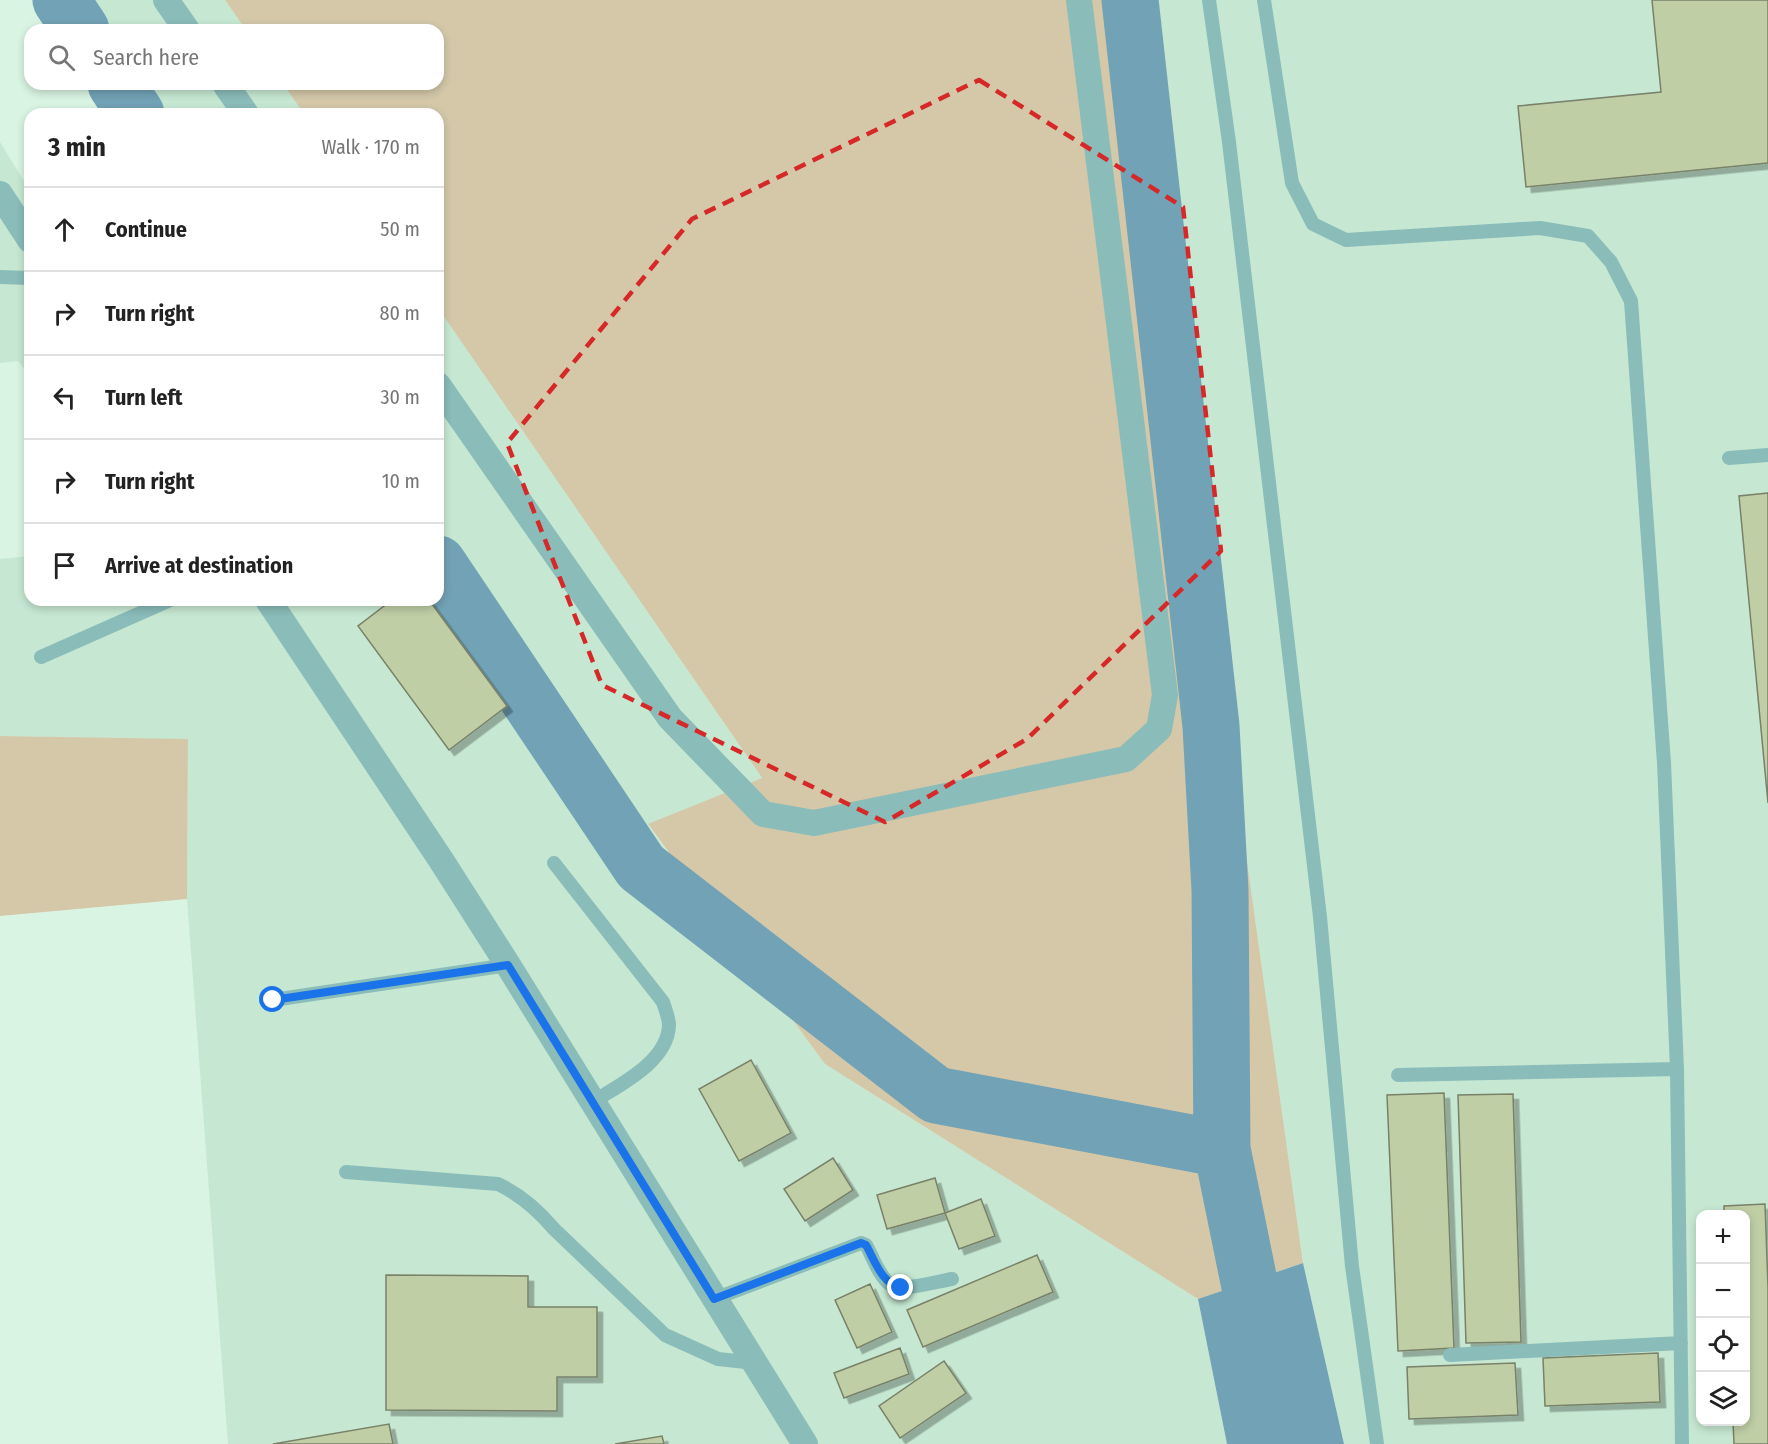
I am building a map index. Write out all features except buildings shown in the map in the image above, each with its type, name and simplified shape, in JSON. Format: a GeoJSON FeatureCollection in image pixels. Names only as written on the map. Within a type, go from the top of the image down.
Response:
{"type":"FeatureCollection","features":[{"type":"Feature","properties":{"kind":"street"},"geometry":{"type":"LineString","coordinates":[[166,0],[183,24]]}},
{"type":"Feature","properties":{"kind":"street"},"geometry":{"type":"LineString","coordinates":[[444,394],[670,718],[763,814],[814,824],[1126,759],[1159,729],[1166,695],[1079,0]]}},
{"type":"Feature","properties":{"kind":"street"},"geometry":{"type":"LineString","coordinates":[[229,90],[242,108]]}},
{"type":"Feature","properties":{"kind":"street"},"geometry":{"type":"LineString","coordinates":[[0,194],[24,231]]}},
{"type":"Feature","properties":{"kind":"street"},"geometry":{"type":"LineString","coordinates":[[272,606],[508,965],[805,1444]]}},
{"type":"Feature","properties":{"kind":"lane"},"geometry":{"type":"LineString","coordinates":[[1209,0],[1230,142],[1320,917],[1352,1266],[1377,1444]]}},
{"type":"Feature","properties":{"kind":"lane"},"geometry":{"type":"LineString","coordinates":[[1264,0],[1292,183],[1313,224],[1346,240],[1540,228],[1588,236],[1611,262],[1631,302],[1664,763],[1677,1069],[1682,1444]]}},
{"type":"Feature","properties":{"kind":"lane"},"geometry":{"type":"LineString","coordinates":[[0,277],[24,278]]}},
{"type":"Feature","properties":{"kind":"lane"},"geometry":{"type":"LineString","coordinates":[[1730,458],[1768,455]]}},
{"type":"Feature","properties":{"kind":"lane"},"geometry":{"type":"LineString","coordinates":[[41,657],[156,606]]}},
{"type":"Feature","properties":{"kind":"lane"},"geometry":{"type":"LineString","coordinates":[[554,863],[663,1002],[669,1025],[663,1046],[646,1067],[593,1102]]}},
{"type":"Feature","properties":{"kind":"lane"},"geometry":{"type":"LineString","coordinates":[[273,1000],[508,965]]}},
{"type":"Feature","properties":{"kind":"lane"},"geometry":{"type":"LineString","coordinates":[[1398,1075],[1677,1069]]}},
{"type":"Feature","properties":{"kind":"lane"},"geometry":{"type":"LineString","coordinates":[[346,1172],[498,1184],[514,1191],[538,1210],[554,1229],[665,1335],[718,1359],[755,1363]]}},
{"type":"Feature","properties":{"kind":"lane"},"geometry":{"type":"LineString","coordinates":[[714,1299],[861,1243],[866,1245],[884,1278],[892,1286],[901,1288],[952,1279]]}},
{"type":"Feature","properties":{"kind":"lane"},"geometry":{"type":"LineString","coordinates":[[1450,1355],[1681,1343]]}},
{"type":"Feature","properties":{"kind":"highlighted area"},"geometry":{"type":"Polygon","coordinates":[[[979,80],[1183,207],[1221,551],[1027,739],[885,822],[602,685],[507,443],[692,219],[979,80]]]}},
{"type":"Feature","properties":{"kind":"shaded area"},"geometry":{"type":"Polygon","coordinates":[[[82,0],[225,0],[242,24],[98,24],[82,0]]]}},
{"type":"Feature","properties":{"kind":"shaded area"},"geometry":{"type":"Polygon","coordinates":[[[225,0],[1142,0],[1225,703],[1303,1263],[1198,1299],[825,1064],[648,824],[762,778],[444,317],[444,108],[300,108],[287,90],[444,90],[444,24],[242,24],[225,0]]]}},
{"type":"Feature","properties":{"kind":"shaded area"},"geometry":{"type":"Polygon","coordinates":[[[1142,0],[1768,0],[1768,1444],[1344,1444],[1303,1263],[1225,703],[1142,0]]]}},
{"type":"Feature","properties":{"kind":"shaded area"},"geometry":{"type":"Polygon","coordinates":[[[143,90],[287,90],[300,108],[156,108],[143,90]]]}},
{"type":"Feature","properties":{"kind":"shaded area"},"geometry":{"type":"Polygon","coordinates":[[[0,142],[24,181],[24,368],[18,361],[0,363],[0,142]]]}},
{"type":"Feature","properties":{"kind":"shaded area"},"geometry":{"type":"Polygon","coordinates":[[[444,317],[762,778],[648,825],[825,1064],[1198,1299],[1227,1444],[228,1444],[187,899],[188,740],[0,736],[0,559],[24,557],[24,606],[444,606],[444,317]]]}},
{"type":"Feature","properties":{"kind":"shaded area"},"geometry":{"type":"Polygon","coordinates":[[[0,736],[188,739],[187,899],[0,916],[0,736]]]}},
{"type":"Feature","properties":{"kind":"water"},"geometry":{"type":"Polygon","coordinates":[[[1303,1263],[1344,1444],[1227,1444],[1198,1299],[1303,1263]]]}},
{"type":"Feature","properties":{"kind":"waterway"},"geometry":{"type":"LineString","coordinates":[[61,0],[77,24]]}},
{"type":"Feature","properties":{"kind":"waterway"},"geometry":{"type":"LineString","coordinates":[[1130,0],[1211,726],[1220,890],[1222,1149],[1282,1444]]}},
{"type":"Feature","properties":{"kind":"waterway"},"geometry":{"type":"LineString","coordinates":[[120,90],[132,108]]}},
{"type":"Feature","properties":{"kind":"waterway"},"geometry":{"type":"LineString","coordinates":[[444,573],[641,867],[936,1095],[1222,1149]]}},
{"type":"Feature","properties":{"kind":"route"},"geometry":{"type":"LineString","coordinates":[[273,1000],[508,965],[714,1299],[861,1243],[866,1245],[884,1278],[892,1286],[901,1288]]}}]}
